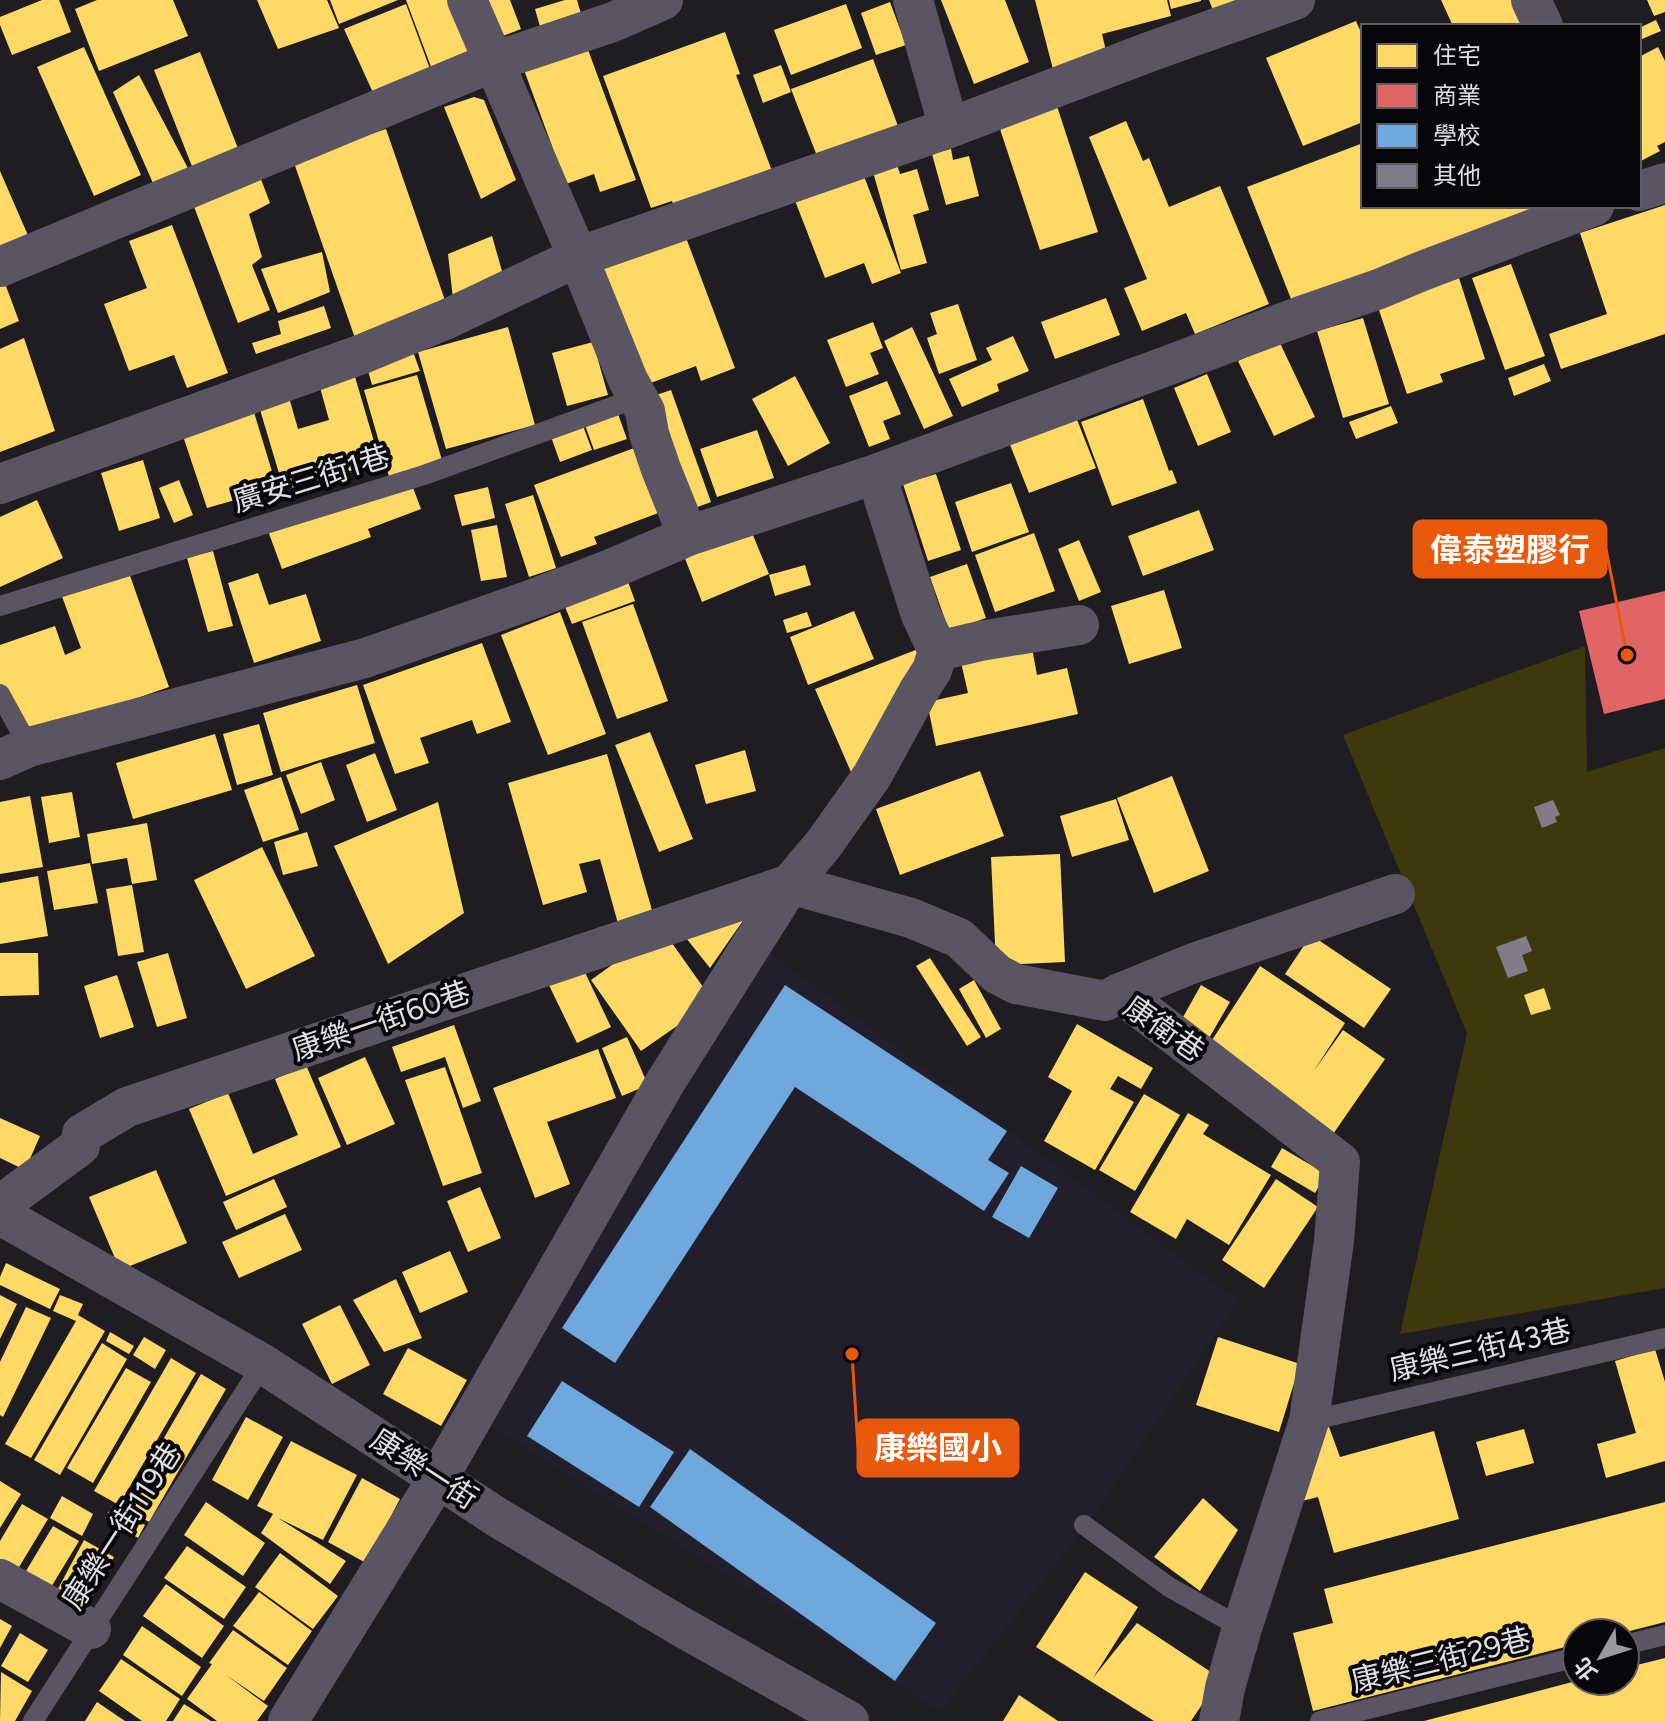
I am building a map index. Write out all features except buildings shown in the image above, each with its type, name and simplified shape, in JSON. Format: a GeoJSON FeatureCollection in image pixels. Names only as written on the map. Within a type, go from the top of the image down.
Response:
{"type":"FeatureCollection","features":[{"type":"Feature","properties":{"kind":"street"},"geometry":{"type":"LineString","coordinates":[[467,0],[645,411],[661,469],[688,536]]}},
{"type":"Feature","properties":{"kind":"street"},"geometry":{"type":"LineString","coordinates":[[0,267],[493,62],[613,22],[663,0]]}},
{"type":"Feature","properties":{"kind":"street"},"geometry":{"type":"LineString","coordinates":[[913,0],[949,128]]}},
{"type":"Feature","properties":{"kind":"street"},"geometry":{"type":"LineString","coordinates":[[0,484],[362,354],[447,319],[578,257],[949,128],[1295,0]]}},
{"type":"Feature","properties":{"kind":"street"},"geometry":{"type":"LineString","coordinates":[[1531,0],[1542,24]]}},
{"type":"Feature","properties":{"kind":"street"},"geometry":{"type":"LineString","coordinates":[[1641,190],[1665,183]]}},
{"type":"Feature","properties":{"kind":"street"},"geometry":{"type":"LineString","coordinates":[[14,754],[365,658],[533,599],[688,536],[876,474],[1379,289],[1589,208]]}},
{"type":"Feature","properties":{"kind":"street"},"geometry":{"type":"LineString","coordinates":[[288,1721],[438,1478],[666,1081],[790,884],[823,845],[872,776],[932,670],[938,651],[921,615],[876,474]]}},
{"type":"Feature","properties":{"kind":"street"},"geometry":{"type":"LineString","coordinates":[[938,651],[1079,625]]}},
{"type":"Feature","properties":{"kind":"street","name":"康衛巷"},"geometry":{"type":"LineString","coordinates":[[790,884],[911,918],[959,938],[997,974],[1016,984],[1105,1001],[1120,993],[1340,1162],[1334,1241],[1309,1421]]}},
{"type":"Feature","properties":{"kind":"street","name":"康樂一街60巷"},"geometry":{"type":"LineString","coordinates":[[0,1205],[80,1146],[82,1134],[127,1107],[790,884]]}},
{"type":"Feature","properties":{"kind":"street"},"geometry":{"type":"LineString","coordinates":[[1120,993],[1191,964],[1395,894]]}},
{"type":"Feature","properties":{"kind":"street","name":"康樂一街"},"geometry":{"type":"LineString","coordinates":[[0,1215],[263,1364],[500,1519],[666,1618],[849,1721]]}},
{"type":"Feature","properties":{"kind":"street"},"geometry":{"type":"LineString","coordinates":[[1219,1721],[1242,1628],[1309,1421]]}},
{"type":"Feature","properties":{"kind":"street"},"geometry":{"type":"LineString","coordinates":[[0,1579],[91,1629]]}},
{"type":"Feature","properties":{"kind":"lane","name":"廣安三街1巷"},"geometry":{"type":"LineString","coordinates":[[0,606],[424,475],[637,398]]}},
{"type":"Feature","properties":{"kind":"lane"},"geometry":{"type":"LineString","coordinates":[[0,694],[14,754]]}},
{"type":"Feature","properties":{"kind":"lane","name":"康樂三街43巷"},"geometry":{"type":"LineString","coordinates":[[1309,1421],[1665,1338]]}},
{"type":"Feature","properties":{"kind":"lane","name":"康樂一街119巷"},"geometry":{"type":"LineString","coordinates":[[33,1721],[263,1364]]}},
{"type":"Feature","properties":{"kind":"lane"},"geometry":{"type":"LineString","coordinates":[[1084,1525],[1169,1587],[1242,1628]]}},
{"type":"Feature","properties":{"kind":"lane"},"geometry":{"type":"LineString","coordinates":[[1641,1641],[1665,1635]]}},
{"type":"Feature","properties":{"kind":"lane","name":"康樂三街29巷"},"geometry":{"type":"LineString","coordinates":[[1320,1721],[1561,1661]]}},
{"type":"Feature","properties":{"kind":"shaded area"},"geometry":{"type":"Polygon","coordinates":[[[1585,646],[1587,772],[1665,748],[1665,1288],[1400,1334],[1467,1033],[1343,735],[1585,646]]]}},
{"type":"Feature","properties":{"kind":"shaded area"},"geometry":{"type":"Polygon","coordinates":[[[760,946],[1238,1301],[1092,1518],[940,1712],[466,1410],[760,946]]]}},
{"type":"Feature","properties":{"kind":"place","name":"偉泰塑膠行"},"geometry":{"type":"Point","coordinates":[1627,655]}},
{"type":"Feature","properties":{"kind":"place","name":"康樂國小"},"geometry":{"type":"Point","coordinates":[852,1354]}}]}
